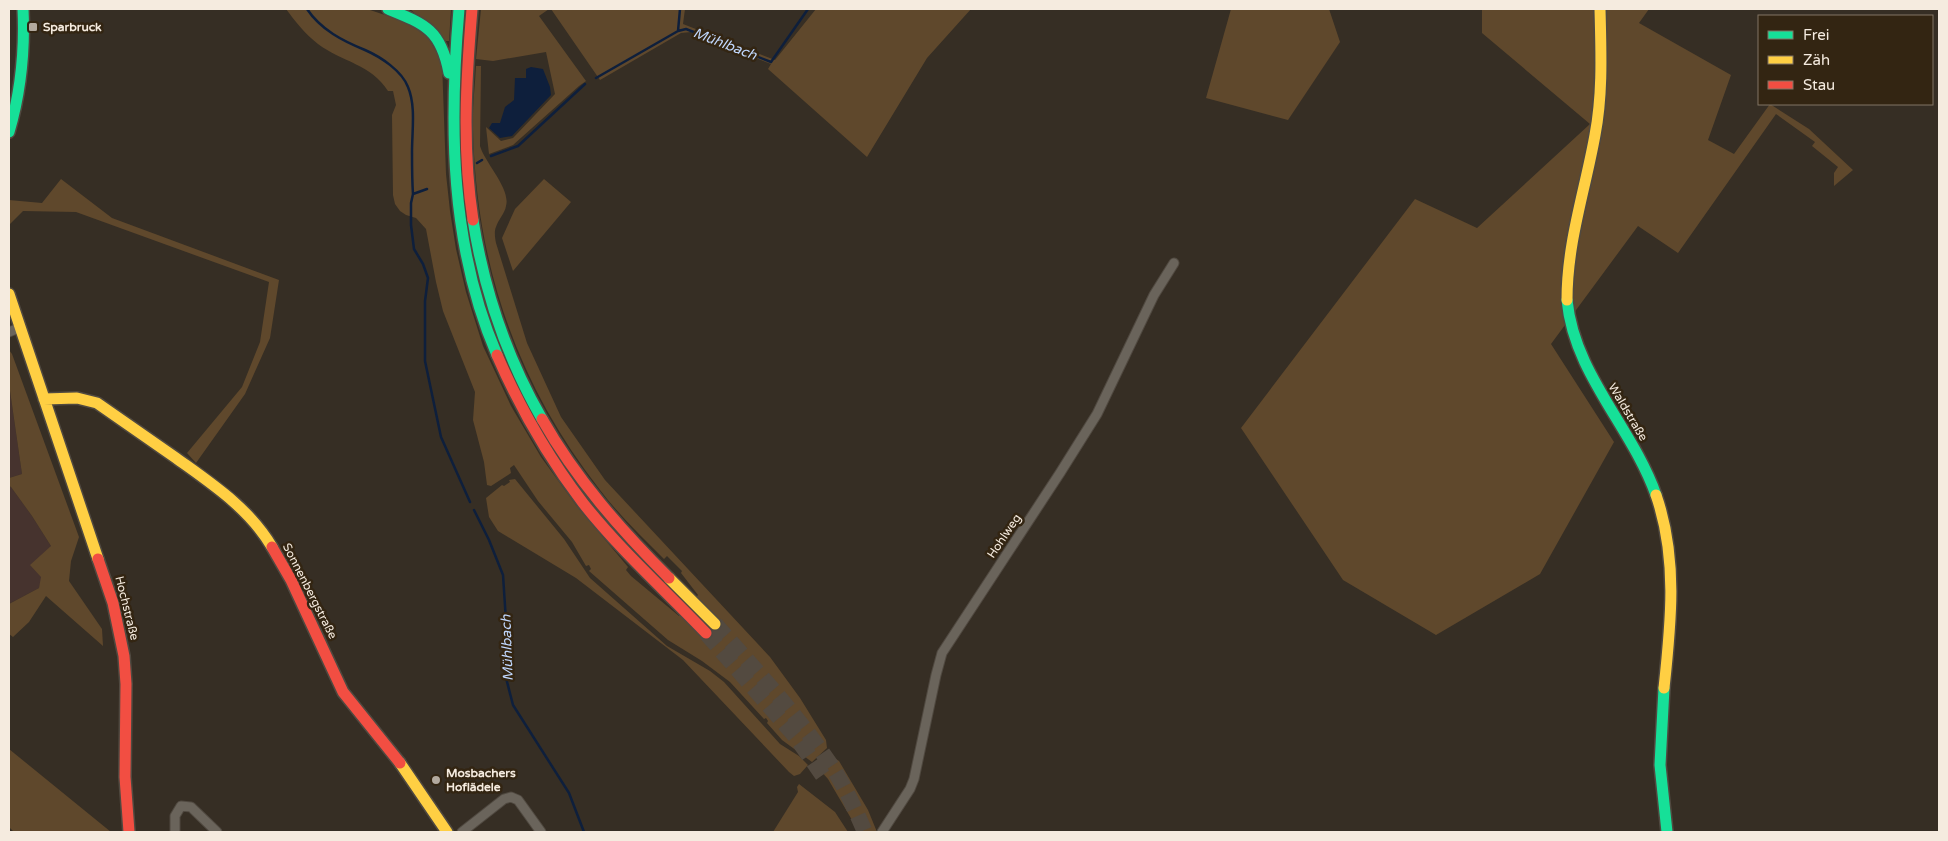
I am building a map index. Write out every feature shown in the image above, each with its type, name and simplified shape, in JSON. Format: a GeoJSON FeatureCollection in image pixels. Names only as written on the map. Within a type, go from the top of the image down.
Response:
{"type":"FeatureCollection","features":[{"type":"Feature","properties":{"kind":"main road"},"geometry":{"type":"LineString","coordinates":[[9,132],[16,109],[24,66],[25,37],[23,9]]}},
{"type":"Feature","properties":{"kind":"main road"},"geometry":{"type":"LineString","coordinates":[[388,9],[420,22],[442,46],[448,65],[453,112],[455,178],[468,261],[492,342],[515,394],[545,448],[584,503],[614,539],[706,633]]}},
{"type":"Feature","properties":{"kind":"main road"},"geometry":{"type":"LineString","coordinates":[[453,112],[459,9]]}},
{"type":"Feature","properties":{"kind":"main road"},"geometry":{"type":"LineString","coordinates":[[472,9],[465,108],[469,194],[479,255],[490,296],[507,345],[522,381],[542,419],[580,478],[626,534],[715,624]]}},
{"type":"Feature","properties":{"kind":"main road","name":"Waldstraße"},"geometry":{"type":"LineString","coordinates":[[1600,9],[1600,110],[1589,166],[1572,229],[1566,266],[1567,303],[1572,330],[1580,354],[1648,477],[1661,510],[1673,566],[1672,612],[1662,715],[1660,770],[1662,802],[1668,832]]}},
{"type":"Feature","properties":{"kind":"main road"},"geometry":{"type":"LineString","coordinates":[[9,294],[14,330],[44,399]]}},
{"type":"Feature","properties":{"kind":"main road","name":"Sonnenbergstraße"},"geometry":{"type":"LineString","coordinates":[[44,399],[70,396],[84,397],[96,403],[213,484],[242,508],[263,532],[279,557],[343,692],[390,749],[446,832]]}},
{"type":"Feature","properties":{"kind":"main road","name":"Hochstraße"},"geometry":{"type":"LineString","coordinates":[[44,399],[98,554],[120,631],[126,684],[125,777],[129,832]]}},
{"type":"Feature","properties":{"kind":"street","name":"Hohlweg"},"geometry":{"type":"LineString","coordinates":[[882,832],[910,789],[914,779],[942,654],[1097,414],[1154,295],[1174,262]]}},
{"type":"Feature","properties":{"kind":"street"},"geometry":{"type":"LineString","coordinates":[[462,832],[504,799],[512,797],[518,800],[541,832]]}},
{"type":"Feature","properties":{"kind":"street"},"geometry":{"type":"LineString","coordinates":[[175,832],[175,816],[181,806],[191,807],[217,832]]}},
{"type":"Feature","properties":{"kind":"shaded area"},"geometry":{"type":"Polygon","coordinates":[[[286,9],[367,9],[406,22],[428,37],[442,62],[446,174],[456,249],[466,292],[483,346],[511,406],[541,457],[576,505],[628,567],[626,570],[631,576],[679,616],[698,595],[681,573],[682,571],[667,556],[664,559],[615,508],[571,450],[546,408],[524,365],[507,321],[493,275],[482,228],[476,180],[473,106],[476,66],[481,66],[480,146],[507,199],[505,209],[495,229],[496,243],[527,343],[561,417],[605,480],[770,657],[800,698],[826,740],[827,748],[812,762],[782,740],[767,723],[766,718],[764,719],[730,682],[702,661],[668,640],[589,571],[591,569],[589,565],[586,566],[572,542],[538,501],[514,465],[510,468],[511,473],[491,486],[487,485],[484,462],[473,420],[475,392],[443,311],[426,229],[416,218],[400,211],[395,204],[393,195],[392,115],[396,105],[393,91],[388,91],[381,82],[365,69],[318,44],[286,9]]]}},
{"type":"Feature","properties":{"kind":"shaded area"},"geometry":{"type":"Polygon","coordinates":[[[410,9],[451,9],[449,41],[446,41],[410,9]]]}},
{"type":"Feature","properties":{"kind":"shaded area"},"geometry":{"type":"Polygon","coordinates":[[[481,9],[549,9],[539,16],[586,81],[513,145],[489,154],[486,127],[501,141],[513,138],[555,94],[546,52],[493,61],[476,59],[481,9]]]}},
{"type":"Feature","properties":{"kind":"shaded area"},"geometry":{"type":"Polygon","coordinates":[[[551,9],[685,9],[683,24],[775,60],[816,9],[971,9],[927,58],[867,157],[768,69],[771,64],[691,32],[681,33],[600,80],[551,9]]]}},
{"type":"Feature","properties":{"kind":"shaded area"},"geometry":{"type":"Polygon","coordinates":[[[1231,9],[1329,9],[1340,42],[1288,120],[1206,98],[1231,9]]]}},
{"type":"Feature","properties":{"kind":"shaded area"},"geometry":{"type":"Polygon","coordinates":[[[1482,9],[1649,9],[1639,23],[1731,75],[1708,140],[1734,154],[1769,105],[1772,105],[1809,129],[1853,170],[1834,186],[1834,173],[1838,167],[1812,146],[1815,142],[1776,114],[1678,253],[1638,226],[1551,344],[1614,442],[1540,574],[1436,635],[1343,580],[1241,428],[1415,199],[1477,228],[1590,124],[1482,33],[1482,9]]]}},
{"type":"Feature","properties":{"kind":"shaded area"},"geometry":{"type":"Polygon","coordinates":[[[61,179],[112,218],[279,280],[270,338],[245,394],[196,463],[187,453],[242,387],[260,342],[269,282],[76,212],[23,211],[9,225],[9,200],[42,203],[61,179]]]}},
{"type":"Feature","properties":{"kind":"shaded area"},"geometry":{"type":"Polygon","coordinates":[[[544,179],[571,202],[513,271],[502,238],[515,209],[544,179]]]}},
{"type":"Feature","properties":{"kind":"shaded area"},"geometry":{"type":"Polygon","coordinates":[[[9,350],[79,537],[71,561],[69,581],[102,629],[103,646],[46,596],[29,622],[13,637],[9,634],[9,604],[39,588],[41,577],[30,565],[51,546],[32,516],[9,486],[9,478],[22,474],[9,384],[9,350]]]}},
{"type":"Feature","properties":{"kind":"shaded area"},"geometry":{"type":"Polygon","coordinates":[[[9,384],[22,474],[9,478],[9,384]]]}},
{"type":"Feature","properties":{"kind":"shaded area"},"geometry":{"type":"Polygon","coordinates":[[[515,479],[564,539],[590,578],[667,646],[710,671],[724,682],[780,744],[799,756],[808,765],[800,774],[794,776],[789,772],[683,660],[576,578],[498,531],[489,517],[486,498],[502,485],[504,486],[510,482],[509,480],[515,479]]]}},
{"type":"Feature","properties":{"kind":"shaded area"},"geometry":{"type":"Polygon","coordinates":[[[9,486],[32,516],[51,546],[39,588],[9,604],[9,486]]]}},
{"type":"Feature","properties":{"kind":"shaded area"},"geometry":{"type":"Polygon","coordinates":[[[9,749],[111,832],[14,832],[9,827],[9,749]]]}},
{"type":"Feature","properties":{"kind":"shaded area"},"geometry":{"type":"Polygon","coordinates":[[[833,757],[839,761],[868,810],[877,832],[859,832],[828,779],[819,769],[819,764],[825,759],[833,757]]]}},
{"type":"Feature","properties":{"kind":"shaded area"},"geometry":{"type":"Polygon","coordinates":[[[799,784],[835,812],[848,832],[773,832],[798,792],[797,787],[799,784]]]}},
{"type":"Feature","properties":{"kind":"water"},"geometry":{"type":"Polygon","coordinates":[[[531,67],[543,69],[551,95],[512,136],[500,138],[489,128],[492,123],[500,123],[505,107],[514,100],[515,78],[526,78],[526,69],[531,67]]]}},
{"type":"Feature","properties":{"kind":"waterway","name":"Mühlbach"},"geometry":{"type":"LineString","coordinates":[[307,9],[319,23],[333,34],[390,65],[401,75],[408,87],[412,102],[413,119],[411,225],[414,249],[423,264],[428,278],[425,301],[425,361],[441,437],[470,502]]}},
{"type":"Feature","properties":{"kind":"waterway"},"geometry":{"type":"LineString","coordinates":[[678,31],[680,9]]}},
{"type":"Feature","properties":{"kind":"waterway","name":"Mühlbach"},"geometry":{"type":"LineString","coordinates":[[596,78],[678,31],[686,29],[771,62],[808,9]]}},
{"type":"Feature","properties":{"kind":"waterway","name":"Mühlbach"},"geometry":{"type":"LineString","coordinates":[[491,156],[518,146],[585,84]]}},
{"type":"Feature","properties":{"kind":"waterway","name":"Mühlbach"},"geometry":{"type":"LineString","coordinates":[[477,163],[482,160]]}},
{"type":"Feature","properties":{"kind":"waterway","name":"Mühlbach"},"geometry":{"type":"LineString","coordinates":[[413,194],[427,189]]}},
{"type":"Feature","properties":{"kind":"waterway","name":"Mühlbach"},"geometry":{"type":"LineString","coordinates":[[474,510],[503,575],[506,621],[505,674],[513,705],[569,793],[584,832]]}},
{"type":"Feature","properties":{"kind":"tunnel"},"geometry":{"type":"LineString","coordinates":[[715,624],[772,689],[832,766],[865,832]]}},
{"type":"Feature","properties":{"kind":"tunnel"},"geometry":{"type":"LineString","coordinates":[[706,633],[796,737],[826,780]]}},
{"type":"Feature","properties":{"kind":"traffic: fast"},"geometry":{"type":"LineString","coordinates":[[9,132],[17,102],[21,71],[23,9]]}},
{"type":"Feature","properties":{"kind":"traffic: fast"},"geometry":{"type":"LineString","coordinates":[[388,9],[412,19],[436,38],[446,59],[449,73]]}},
{"type":"Feature","properties":{"kind":"traffic: fast"},"geometry":{"type":"LineString","coordinates":[[459,9],[454,97],[457,185],[470,271],[481,314],[497,355]]}},
{"type":"Feature","properties":{"kind":"traffic: fast"},"geometry":{"type":"LineString","coordinates":[[473,220],[483,272],[498,323],[518,372],[542,419]]}},
{"type":"Feature","properties":{"kind":"traffic: fast"},"geometry":{"type":"LineString","coordinates":[[1567,300],[1572,327],[1580,352],[1605,400],[1646,470],[1656,495]]}},
{"type":"Feature","properties":{"kind":"traffic: fast"},"geometry":{"type":"LineString","coordinates":[[1664,688],[1660,765],[1667,832]]}},
{"type":"Feature","properties":{"kind":"traffic: slow"},"geometry":{"type":"LineString","coordinates":[[1567,300],[1573,237],[1598,119],[1601,72],[1600,9]]}},
{"type":"Feature","properties":{"kind":"traffic: slow"},"geometry":{"type":"LineString","coordinates":[[9,294],[98,559]]}},
{"type":"Feature","properties":{"kind":"traffic: slow"},"geometry":{"type":"LineString","coordinates":[[44,399],[77,398],[97,403],[216,487],[252,520],[272,547]]}},
{"type":"Feature","properties":{"kind":"traffic: slow"},"geometry":{"type":"LineString","coordinates":[[1656,495],[1668,543],[1671,591],[1664,688]]}},
{"type":"Feature","properties":{"kind":"traffic: slow"},"geometry":{"type":"LineString","coordinates":[[669,578],[715,624]]}},
{"type":"Feature","properties":{"kind":"traffic: slow"},"geometry":{"type":"LineString","coordinates":[[400,763],[447,832]]}},
{"type":"Feature","properties":{"kind":"traffic: jam"},"geometry":{"type":"LineString","coordinates":[[472,9],[468,62],[466,141],[473,220]]}},
{"type":"Feature","properties":{"kind":"traffic: jam"},"geometry":{"type":"LineString","coordinates":[[497,355],[515,394],[536,432],[558,468],[583,503],[627,553],[706,633]]}},
{"type":"Feature","properties":{"kind":"traffic: jam"},"geometry":{"type":"LineString","coordinates":[[542,419],[584,483],[669,578]]}},
{"type":"Feature","properties":{"kind":"traffic: jam"},"geometry":{"type":"LineString","coordinates":[[272,547],[291,580],[343,692],[400,763]]}},
{"type":"Feature","properties":{"kind":"traffic: jam"},"geometry":{"type":"LineString","coordinates":[[98,559],[113,603],[124,656],[126,684],[125,777],[129,832]]}},
{"type":"Feature","properties":{"kind":"place","name":"Sparbruck"},"geometry":{"type":"Point","coordinates":[33,27]}},
{"type":"Feature","properties":{"kind":"place","name":"Mosbachers Hoflädele"},"geometry":{"type":"Point","coordinates":[436,780]}}]}
